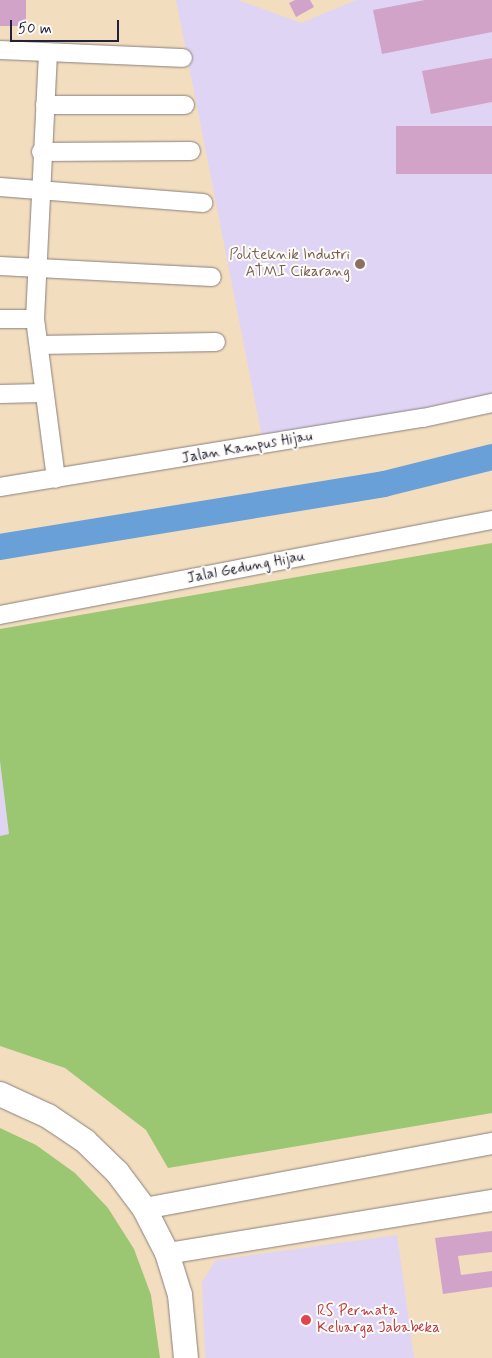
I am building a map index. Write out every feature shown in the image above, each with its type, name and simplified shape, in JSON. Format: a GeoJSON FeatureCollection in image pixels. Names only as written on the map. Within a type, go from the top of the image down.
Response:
{"type":"FeatureCollection","features":[{"type":"Feature","properties":{"kind":"main road"},"geometry":{"type":"LineString","coordinates":[[0,1094],[48,1116],[85,1141],[117,1172],[144,1208],[167,1253],[180,1295],[186,1358]]}},
{"type":"Feature","properties":{"kind":"street"},"geometry":{"type":"LineString","coordinates":[[0,50],[48,54],[183,58]]}},
{"type":"Feature","properties":{"kind":"street"},"geometry":{"type":"LineString","coordinates":[[48,54],[39,188],[39,268],[35,319],[43,393],[56,478]]}},
{"type":"Feature","properties":{"kind":"street"},"geometry":{"type":"LineString","coordinates":[[45,105],[185,105]]}},
{"type":"Feature","properties":{"kind":"street"},"geometry":{"type":"LineString","coordinates":[[42,152],[191,151]]}},
{"type":"Feature","properties":{"kind":"street"},"geometry":{"type":"LineString","coordinates":[[0,187],[39,188],[202,203]]}},
{"type":"Feature","properties":{"kind":"street"},"geometry":{"type":"LineString","coordinates":[[0,266],[212,277]]}},
{"type":"Feature","properties":{"kind":"street"},"geometry":{"type":"LineString","coordinates":[[0,319],[35,319]]}},
{"type":"Feature","properties":{"kind":"street"},"geometry":{"type":"LineString","coordinates":[[39,345],[216,342]]}},
{"type":"Feature","properties":{"kind":"street"},"geometry":{"type":"LineString","coordinates":[[0,394],[43,393]]}},
{"type":"Feature","properties":{"kind":"street","name":"Jalan Kampus Hijau"},"geometry":{"type":"LineString","coordinates":[[0,488],[423,418],[492,402]]}},
{"type":"Feature","properties":{"kind":"street","name":"Jalal Gedung Hijau"},"geometry":{"type":"LineString","coordinates":[[0,615],[492,520]]}},
{"type":"Feature","properties":{"kind":"street"},"geometry":{"type":"LineString","coordinates":[[144,1208],[492,1143]]}},
{"type":"Feature","properties":{"kind":"street"},"geometry":{"type":"LineString","coordinates":[[167,1253],[492,1200]]}},
{"type":"Feature","properties":{"kind":"shaded area","name":"Politeknik Industri ATMI Cikarang"},"geometry":{"type":"Polygon","coordinates":[[[176,0],[238,0],[301,23],[356,0],[492,0],[492,394],[263,442],[176,0]]]}},
{"type":"Feature","properties":{"kind":"shaded area"},"geometry":{"type":"Polygon","coordinates":[[[0,761],[9,835],[0,836],[0,761]]]}},
{"type":"Feature","properties":{"kind":"shaded area","name":"RS Permata Keluarga Jababeka"},"geometry":{"type":"Polygon","coordinates":[[[397,1235],[414,1358],[205,1358],[202,1282],[216,1260],[397,1235]]]}},
{"type":"Feature","properties":{"kind":"green space"},"geometry":{"type":"Polygon","coordinates":[[[492,543],[492,1113],[168,1168],[146,1130],[65,1068],[0,1046],[0,836],[9,834],[0,761],[0,629],[492,543]]]}},
{"type":"Feature","properties":{"kind":"green space"},"geometry":{"type":"Polygon","coordinates":[[[0,1128],[36,1145],[75,1173],[108,1208],[134,1249],[151,1295],[160,1358],[0,1358],[0,1128]]]}},
{"type":"Feature","properties":{"kind":"building"},"geometry":{"type":"Polygon","coordinates":[[[0,0],[26,0],[26,26],[0,26],[0,0]]]}},
{"type":"Feature","properties":{"kind":"building"},"geometry":{"type":"Polygon","coordinates":[[[295,0],[310,0],[314,7],[296,17],[289,3],[295,0]]]}},
{"type":"Feature","properties":{"kind":"building"},"geometry":{"type":"Polygon","coordinates":[[[425,0],[492,0],[492,32],[382,54],[373,10],[425,0]]]}},
{"type":"Feature","properties":{"kind":"building"},"geometry":{"type":"Polygon","coordinates":[[[492,58],[492,102],[431,114],[422,71],[492,58]]]}},
{"type":"Feature","properties":{"kind":"building"},"geometry":{"type":"Polygon","coordinates":[[[396,126],[492,126],[492,174],[396,174],[396,126]]]}},
{"type":"Feature","properties":{"kind":"building"},"geometry":{"type":"Polygon","coordinates":[[[492,1231],[492,1252],[458,1256],[461,1275],[492,1271],[492,1287],[443,1294],[435,1238],[492,1231]]]}},
{"type":"Feature","properties":{"kind":"waterway"},"geometry":{"type":"LineString","coordinates":[[0,547],[384,484],[492,457]]}},
{"type":"Feature","properties":{"kind":"place","name":"Politeknik Industri ATMI Cikarang"},"geometry":{"type":"Point","coordinates":[360,264]}},
{"type":"Feature","properties":{"kind":"place","name":"RS Permata Keluarga Jababeka"},"geometry":{"type":"Point","coordinates":[306,1320]}}]}
